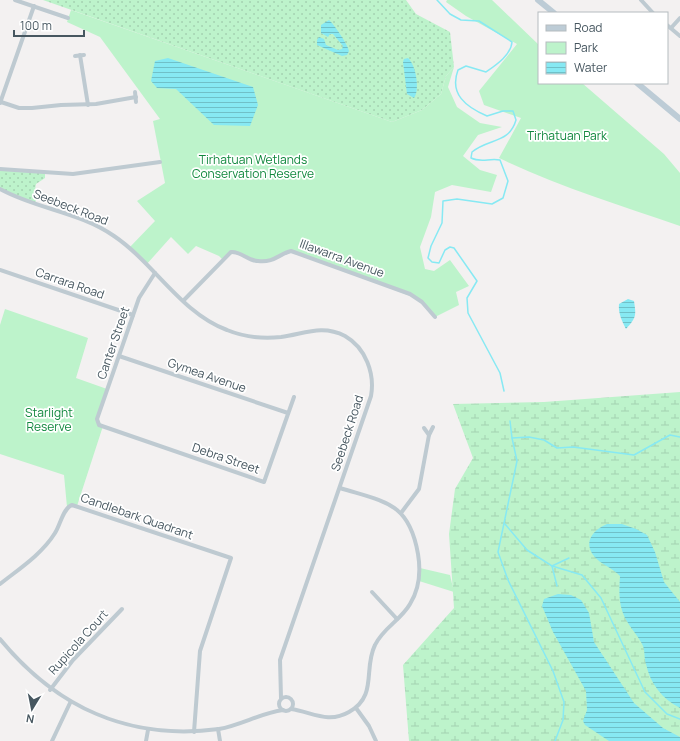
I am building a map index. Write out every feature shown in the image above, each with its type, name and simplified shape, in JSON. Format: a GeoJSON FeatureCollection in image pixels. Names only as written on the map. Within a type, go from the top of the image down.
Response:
{"type":"FeatureCollection","features":[{"type":"Feature","properties":{"kind":"street"},"geometry":{"type":"LineString","coordinates":[[16,0],[68,18]]}},
{"type":"Feature","properties":{"kind":"street"},"geometry":{"type":"LineString","coordinates":[[538,0],[553,12]]}},
{"type":"Feature","properties":{"kind":"street"},"geometry":{"type":"LineString","coordinates":[[641,0],[652,12]]}},
{"type":"Feature","properties":{"kind":"street"},"geometry":{"type":"LineString","coordinates":[[34,6],[0,103],[28,108],[61,105],[88,105],[136,99],[135,92]]}},
{"type":"Feature","properties":{"kind":"street"},"geometry":{"type":"LineString","coordinates":[[671,28],[680,18]]}},
{"type":"Feature","properties":{"kind":"street"},"geometry":{"type":"LineString","coordinates":[[668,26],[680,36]]}},
{"type":"Feature","properties":{"kind":"street"},"geometry":{"type":"LineString","coordinates":[[80,55],[88,105]]}},
{"type":"Feature","properties":{"kind":"street"},"geometry":{"type":"LineString","coordinates":[[638,84],[680,119]]}},
{"type":"Feature","properties":{"kind":"street"},"geometry":{"type":"LineString","coordinates":[[0,169],[73,174],[160,162]]}},
{"type":"Feature","properties":{"kind":"street","name":"Seebeck Road"},"geometry":{"type":"LineString","coordinates":[[0,189],[23,200],[100,227],[120,240],[184,300],[209,321],[241,335],[272,338],[310,330],[325,330],[346,336],[360,349],[370,367],[372,391],[280,660],[279,672],[282,688],[281,698]]}},
{"type":"Feature","properties":{"kind":"street","name":"Illawarra Avenue"},"geometry":{"type":"LineString","coordinates":[[184,300],[232,252],[238,252],[254,261],[266,262],[277,259],[292,251],[410,294],[422,302],[435,317]]}},
{"type":"Feature","properties":{"kind":"street","name":"Carrara Road"},"geometry":{"type":"LineString","coordinates":[[0,270],[133,315]]}},
{"type":"Feature","properties":{"kind":"street","name":"Canter Street"},"geometry":{"type":"LineString","coordinates":[[98,422],[98,417],[133,315],[142,293],[155,273]]}},
{"type":"Feature","properties":{"kind":"street","name":"Gymea Avenue"},"geometry":{"type":"LineString","coordinates":[[119,356],[288,413]]}},
{"type":"Feature","properties":{"kind":"street","name":"Debra Street"},"geometry":{"type":"LineString","coordinates":[[98,422],[103,426],[264,482],[294,397]]}},
{"type":"Feature","properties":{"kind":"street"},"geometry":{"type":"LineString","coordinates":[[400,513],[419,489],[429,435],[433,427]]}},
{"type":"Feature","properties":{"kind":"street"},"geometry":{"type":"LineString","coordinates":[[424,428],[429,435]]}},
{"type":"Feature","properties":{"kind":"street"},"geometry":{"type":"LineString","coordinates":[[0,639],[20,663],[50,690],[70,703],[104,718],[148,730],[180,733],[218,729],[244,722],[271,712],[291,709],[302,711],[318,718],[333,718],[347,713],[356,708],[368,690],[370,661],[374,647],[380,636],[407,610],[418,585],[420,572],[413,531],[408,522],[400,513],[383,503],[340,488]]}},
{"type":"Feature","properties":{"kind":"street","name":"Candlebark Quadrant"},"geometry":{"type":"LineString","coordinates":[[0,584],[45,546],[58,527],[67,508],[71,505],[233,558],[199,655],[194,732]]}},
{"type":"Feature","properties":{"kind":"street"},"geometry":{"type":"LineString","coordinates":[[372,592],[396,619]]}},
{"type":"Feature","properties":{"kind":"street","name":"Rupicola Court"},"geometry":{"type":"LineString","coordinates":[[50,690],[70,664],[122,609]]}},
{"type":"Feature","properties":{"kind":"street","name":"Seebeck Road"},"geometry":{"type":"LineString","coordinates":[[282,688],[288,697]]}},
{"type":"Feature","properties":{"kind":"street"},"geometry":{"type":"LineString","coordinates":[[271,712],[281,698],[288,697],[302,711]]}},
{"type":"Feature","properties":{"kind":"street"},"geometry":{"type":"LineString","coordinates":[[291,709],[293,702]]}},
{"type":"Feature","properties":{"kind":"street"},"geometry":{"type":"LineString","coordinates":[[52,741],[70,703]]}},
{"type":"Feature","properties":{"kind":"street"},"geometry":{"type":"LineString","coordinates":[[278,704],[283,710]]}},
{"type":"Feature","properties":{"kind":"street"},"geometry":{"type":"LineString","coordinates":[[356,708],[369,726],[376,741]]}},
{"type":"Feature","properties":{"kind":"street"},"geometry":{"type":"LineString","coordinates":[[218,729],[220,741]]}},
{"type":"Feature","properties":{"kind":"street"},"geometry":{"type":"LineString","coordinates":[[146,741],[148,730]]}},
{"type":"Feature","properties":{"kind":"green space"},"geometry":{"type":"Polygon","coordinates":[[[43,0],[406,0],[416,14],[450,32],[454,67],[446,76],[441,94],[422,110],[392,122],[43,0]]]}},
{"type":"Feature","properties":{"kind":"green space","name":"Tirhatuan Park"},"geometry":{"type":"Polygon","coordinates":[[[447,0],[492,0],[538,44],[538,84],[583,84],[664,154],[680,173],[680,226],[611,203],[543,177],[499,158],[521,118],[484,105],[479,91],[517,44],[466,16],[446,2],[447,0]]]}},
{"type":"Feature","properties":{"kind":"green space","name":"Tirhatuan Wetlands Conservation Reserve"},"geometry":{"type":"Polygon","coordinates":[[[71,10],[392,122],[422,110],[441,94],[446,76],[454,67],[448,87],[457,107],[480,123],[502,127],[478,135],[463,156],[480,170],[497,175],[491,192],[452,185],[435,192],[431,217],[420,247],[425,269],[434,271],[450,260],[469,286],[456,292],[459,305],[435,317],[418,299],[293,251],[280,257],[258,261],[236,251],[223,260],[219,256],[196,246],[188,254],[171,237],[146,265],[129,248],[155,221],[137,201],[165,183],[153,121],[160,119],[100,37],[67,22],[71,10]]]}},
{"type":"Feature","properties":{"kind":"green space"},"geometry":{"type":"Polygon","coordinates":[[[0,169],[45,173],[45,178],[36,184],[35,204],[0,189],[0,169]]]}},
{"type":"Feature","properties":{"kind":"green space","name":"Starlight Reserve"},"geometry":{"type":"Polygon","coordinates":[[[5,309],[88,338],[76,378],[107,389],[97,419],[103,426],[77,506],[67,507],[64,475],[0,454],[0,325],[5,309]]]}},
{"type":"Feature","properties":{"kind":"green space"},"geometry":{"type":"Polygon","coordinates":[[[680,392],[680,741],[409,741],[403,665],[454,608],[449,534],[455,489],[473,458],[453,404],[544,402],[680,392]]]}},
{"type":"Feature","properties":{"kind":"green space"},"geometry":{"type":"Polygon","coordinates":[[[420,568],[450,575],[454,592],[419,581],[420,568]]]}},
{"type":"Feature","properties":{"kind":"water"},"geometry":{"type":"Polygon","coordinates":[[[329,20],[346,44],[349,51],[347,55],[342,56],[317,45],[317,40],[319,37],[324,39],[326,45],[338,50],[342,49],[343,46],[333,34],[330,34],[328,37],[321,33],[321,25],[329,20]]]}},
{"type":"Feature","properties":{"kind":"water"},"geometry":{"type":"Polygon","coordinates":[[[168,58],[253,87],[258,105],[250,126],[214,125],[176,89],[157,88],[151,81],[155,61],[168,58]]]}},
{"type":"Feature","properties":{"kind":"water"},"geometry":{"type":"Polygon","coordinates":[[[408,58],[413,66],[417,84],[414,98],[407,94],[403,62],[404,59],[408,58]]]}},
{"type":"Feature","properties":{"kind":"water"},"geometry":{"type":"Polygon","coordinates":[[[628,299],[634,301],[635,316],[626,329],[620,314],[619,304],[628,299]]]}},
{"type":"Feature","properties":{"kind":"water"},"geometry":{"type":"Polygon","coordinates":[[[607,524],[622,524],[647,535],[655,552],[664,582],[680,602],[680,708],[662,695],[650,678],[645,662],[643,646],[622,612],[619,594],[620,576],[597,559],[589,546],[591,537],[594,533],[607,524]]]}},
{"type":"Feature","properties":{"kind":"water"},"geometry":{"type":"Polygon","coordinates":[[[558,594],[571,595],[581,600],[589,613],[594,642],[634,703],[663,728],[680,737],[680,741],[609,741],[585,725],[583,721],[587,710],[586,691],[553,632],[542,606],[544,599],[558,594]]]}},
{"type":"Feature","properties":{"kind":"waterway"},"geometry":{"type":"LineString","coordinates":[[437,0],[450,14],[461,20],[479,21],[512,42],[506,55],[486,72],[466,66],[458,70],[456,78],[456,86],[461,99],[472,108],[487,116],[503,111],[513,111],[516,120],[509,133],[498,140],[478,148],[472,152],[471,158],[478,160],[500,160],[508,181],[503,198],[492,204],[457,199],[443,201],[442,223],[431,246],[428,258],[432,262],[439,263],[445,250],[450,247],[454,248],[477,281],[467,298],[468,313],[500,373],[504,391]]}},
{"type":"Feature","properties":{"kind":"waterway"},"geometry":{"type":"LineString","coordinates":[[510,421],[512,438],[529,437],[544,440],[557,448],[573,447],[634,455],[670,435],[680,437]]}},
{"type":"Feature","properties":{"kind":"waterway"},"geometry":{"type":"LineString","coordinates":[[512,438],[517,461],[498,552],[508,580],[553,671],[564,702],[563,720],[555,741]]}},
{"type":"Feature","properties":{"kind":"waterway"},"geometry":{"type":"LineString","coordinates":[[505,524],[527,550],[552,566],[582,575],[601,598],[645,692],[667,714],[680,719]]}},
{"type":"Feature","properties":{"kind":"waterway"},"geometry":{"type":"LineString","coordinates":[[557,586],[552,566],[569,558]]}}]}
